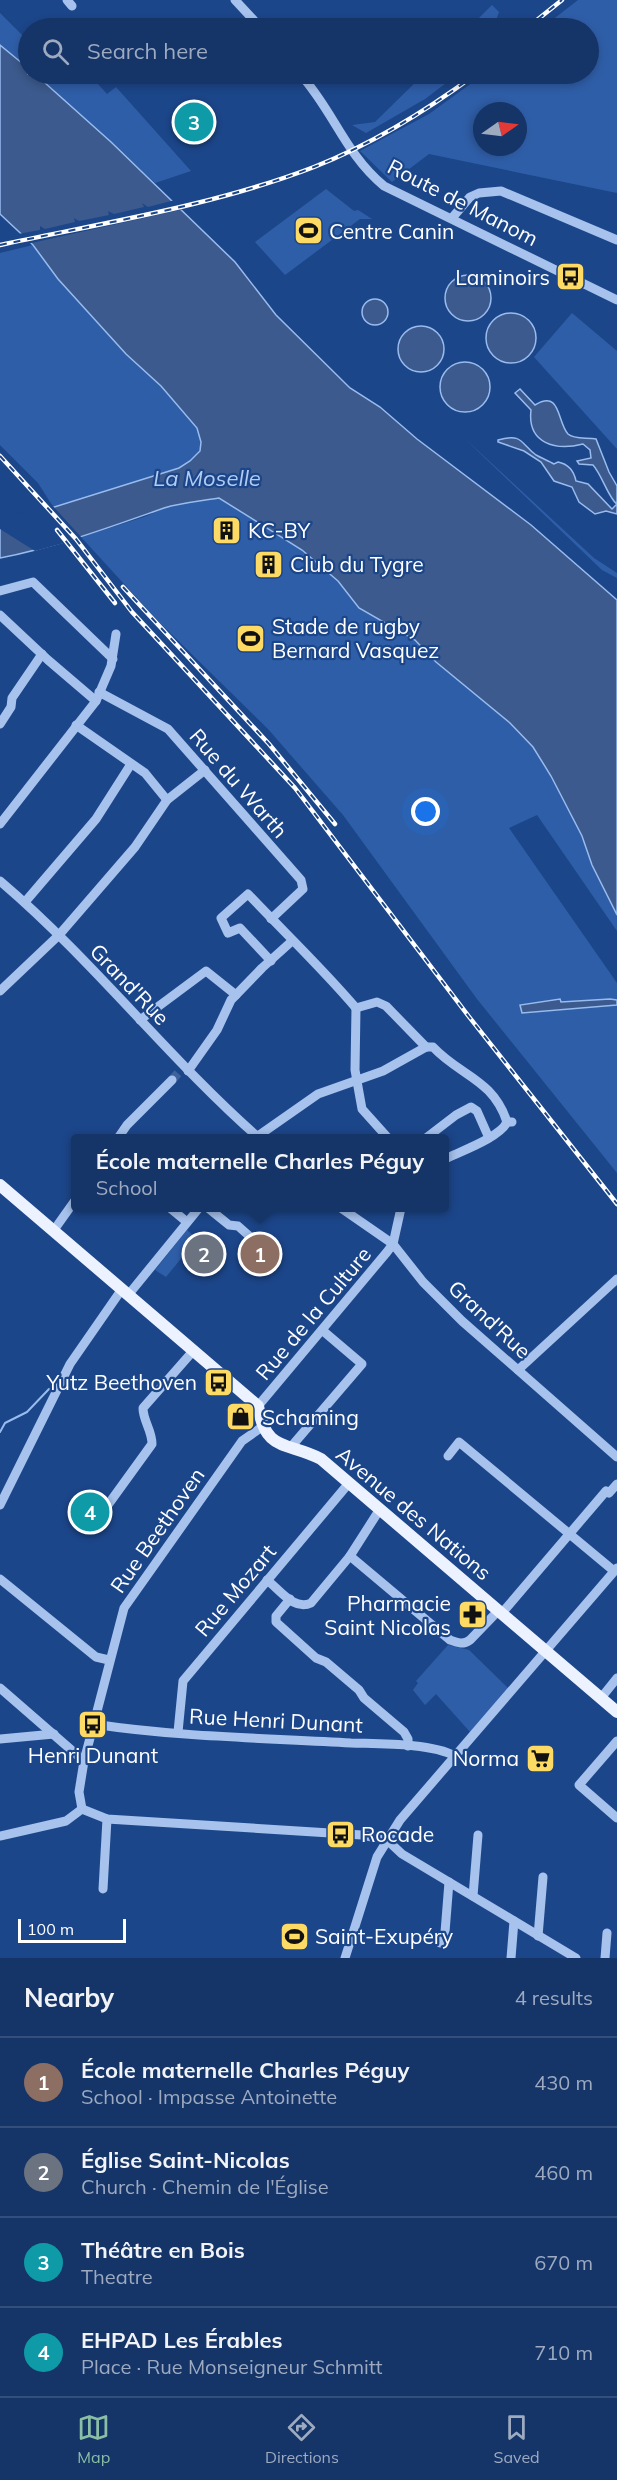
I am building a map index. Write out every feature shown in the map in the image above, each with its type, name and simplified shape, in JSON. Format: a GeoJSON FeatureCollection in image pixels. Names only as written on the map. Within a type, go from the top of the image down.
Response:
{"type":"FeatureCollection","features":[{"type":"Feature","properties":{"kind":"main road"},"geometry":{"type":"LineString","coordinates":[[0,1185],[258,1406],[262,1427]]}},
{"type":"Feature","properties":{"kind":"main road","name":"Avenue des Nations"},"geometry":{"type":"LineString","coordinates":[[262,1427],[278,1443],[321,1459],[617,1712]]}},
{"type":"Feature","properties":{"kind":"street"},"geometry":{"type":"LineString","coordinates":[[235,0],[252,18]]}},
{"type":"Feature","properties":{"kind":"street","name":"Route de Manom"},"geometry":{"type":"LineString","coordinates":[[310,84],[350,151],[384,186],[617,300]]}},
{"type":"Feature","properties":{"kind":"street"},"geometry":{"type":"LineString","coordinates":[[452,218],[470,197],[479,193],[501,191],[617,240]]}},
{"type":"Feature","properties":{"kind":"street"},"geometry":{"type":"LineString","coordinates":[[0,591],[33,582],[113,659]]}},
{"type":"Feature","properties":{"kind":"street","name":"Rue du Warth"},"geometry":{"type":"LineString","coordinates":[[0,615],[42,654],[98,697],[168,729],[205,770],[301,880],[303,889],[271,919]]}},
{"type":"Feature","properties":{"kind":"street"},"geometry":{"type":"LineString","coordinates":[[0,824],[98,697],[113,659],[117,634]]}},
{"type":"Feature","properties":{"kind":"street"},"geometry":{"type":"LineString","coordinates":[[0,724],[11,707],[12,698],[42,654]]}},
{"type":"Feature","properties":{"kind":"street"},"geometry":{"type":"LineString","coordinates":[[76,725],[145,773],[167,800]]}},
{"type":"Feature","properties":{"kind":"street"},"geometry":{"type":"LineString","coordinates":[[25,902],[96,819],[132,764]]}},
{"type":"Feature","properties":{"kind":"street"},"geometry":{"type":"LineString","coordinates":[[0,990],[59,935],[135,847],[167,800],[205,770]]}},
{"type":"Feature","properties":{"kind":"street","name":"Grand'Rue"},"geometry":{"type":"LineString","coordinates":[[0,881],[59,935],[184,1070],[253,1134]]}},
{"type":"Feature","properties":{"kind":"street"},"geometry":{"type":"LineString","coordinates":[[271,961],[240,928],[228,933],[221,918],[248,894],[292,941],[318,964],[356,1008],[355,1059],[362,1109],[384,1134]]}},
{"type":"Feature","properties":{"kind":"street"},"geometry":{"type":"LineString","coordinates":[[184,1070],[217,1030],[231,1000],[292,941]]}},
{"type":"Feature","properties":{"kind":"street"},"geometry":{"type":"LineString","coordinates":[[140,1020],[206,971],[236,995]]}},
{"type":"Feature","properties":{"kind":"street"},"geometry":{"type":"LineString","coordinates":[[356,1008],[376,1002],[386,1006],[429,1047],[482,1083],[510,1122],[489,1138],[449,1157]]}},
{"type":"Feature","properties":{"kind":"street"},"geometry":{"type":"LineString","coordinates":[[263,1134],[318,1094],[383,1071],[429,1047]]}},
{"type":"Feature","properties":{"kind":"street"},"geometry":{"type":"LineString","coordinates":[[121,1134],[172,1080]]}},
{"type":"Feature","properties":{"kind":"street"},"geometry":{"type":"LineString","coordinates":[[431,1134],[471,1107],[477,1111],[489,1138]]}},
{"type":"Feature","properties":{"kind":"street"},"geometry":{"type":"LineString","coordinates":[[54,1230],[71,1205]]}},
{"type":"Feature","properties":{"kind":"street"},"geometry":{"type":"LineString","coordinates":[[175,1212],[187,1222]]}},
{"type":"Feature","properties":{"kind":"street"},"geometry":{"type":"LineString","coordinates":[[0,1505],[70,1364],[125,1291],[196,1212]]}},
{"type":"Feature","properties":{"kind":"street"},"geometry":{"type":"LineString","coordinates":[[213,1212],[229,1225],[238,1226],[274,1258]]}},
{"type":"Feature","properties":{"kind":"street","name":"Grand'Rue"},"geometry":{"type":"LineString","coordinates":[[346,1212],[393,1244],[423,1282],[462,1321],[617,1457]]}},
{"type":"Feature","properties":{"kind":"street","name":"Rue de la Culture"},"geometry":{"type":"LineString","coordinates":[[258,1406],[393,1244],[400,1212]]}},
{"type":"Feature","properties":{"kind":"street"},"geometry":{"type":"LineString","coordinates":[[518,1370],[617,1279]]}},
{"type":"Feature","properties":{"kind":"street"},"geometry":{"type":"LineString","coordinates":[[290,1448],[362,1364],[322,1330]]}},
{"type":"Feature","properties":{"kind":"street"},"geometry":{"type":"LineString","coordinates":[[97,1520],[152,1444],[152,1436],[143,1416],[143,1408],[194,1350]]}},
{"type":"Feature","properties":{"kind":"street","name":"Rue Beethoven"},"geometry":{"type":"LineString","coordinates":[[82,1809],[79,1792],[84,1761],[124,1608],[242,1441],[262,1427]]}},
{"type":"Feature","properties":{"kind":"street"},"geometry":{"type":"LineString","coordinates":[[345,1958],[377,1857],[400,1820],[616,1569],[459,1442],[448,1456]]}},
{"type":"Feature","properties":{"kind":"street","name":"Rue Mozart"},"geometry":{"type":"LineString","coordinates":[[178,1732],[183,1681],[349,1483]]}},
{"type":"Feature","properties":{"kind":"street"},"geometry":{"type":"LineString","coordinates":[[350,1556],[450,1640],[458,1644],[465,1644],[500,1612],[606,1491],[609,1493],[617,1484]]}},
{"type":"Feature","properties":{"kind":"street"},"geometry":{"type":"LineString","coordinates":[[267,1580],[299,1605],[311,1603],[350,1556],[380,1509]]}},
{"type":"Feature","properties":{"kind":"street"},"geometry":{"type":"LineString","coordinates":[[0,1579],[96,1657],[109,1660]]}},
{"type":"Feature","properties":{"kind":"street"},"geometry":{"type":"LineString","coordinates":[[290,1599],[276,1616],[276,1622],[316,1658],[326,1662],[359,1690],[364,1698],[404,1732],[408,1739],[408,1746]]}},
{"type":"Feature","properties":{"kind":"street"},"geometry":{"type":"LineString","coordinates":[[601,1698],[617,1678]]}},
{"type":"Feature","properties":{"kind":"street"},"geometry":{"type":"LineString","coordinates":[[0,1688],[84,1761]]}},
{"type":"Feature","properties":{"kind":"street","name":"Rue Henri Dunant"},"geometry":{"type":"LineString","coordinates":[[93,1724],[178,1732],[408,1746],[448,1752],[455,1756]]}},
{"type":"Feature","properties":{"kind":"street"},"geometry":{"type":"LineString","coordinates":[[0,1739],[54,1734]]}},
{"type":"Feature","properties":{"kind":"street"},"geometry":{"type":"LineString","coordinates":[[617,1741],[579,1785],[617,1818]]}},
{"type":"Feature","properties":{"kind":"street"},"geometry":{"type":"LineString","coordinates":[[0,1836],[66,1821],[82,1809],[107,1819],[362,1835],[387,1840],[402,1854],[576,1958]]}},
{"type":"Feature","properties":{"kind":"street"},"geometry":{"type":"LineString","coordinates":[[103,1889],[107,1819]]}},
{"type":"Feature","properties":{"kind":"street"},"geometry":{"type":"LineString","coordinates":[[473,1896],[478,1835]]}},
{"type":"Feature","properties":{"kind":"street"},"geometry":{"type":"LineString","coordinates":[[538,1936],[543,1877]]}},
{"type":"Feature","properties":{"kind":"street"},"geometry":{"type":"LineString","coordinates":[[440,1943],[445,1932],[449,1882]]}},
{"type":"Feature","properties":{"kind":"street"},"geometry":{"type":"LineString","coordinates":[[511,1958],[514,1921]]}},
{"type":"Feature","properties":{"kind":"street"},"geometry":{"type":"LineString","coordinates":[[604,1958],[607,1933]]}},
{"type":"Feature","properties":{"kind":"shaded area"},"geometry":{"type":"Polygon","coordinates":[[[578,0],[617,0],[617,193],[429,154],[392,182],[360,151],[429,114],[470,84],[599,84],[599,18],[555,18],[578,0]]]}},
{"type":"Feature","properties":{"kind":"shaded area"},"geometry":{"type":"Polygon","coordinates":[[[492,5],[499,12],[497,18],[479,18],[492,5]]]}},
{"type":"Feature","properties":{"kind":"shaded area"},"geometry":{"type":"Polygon","coordinates":[[[0,13],[18,31],[18,60],[0,45],[0,13]]]}},
{"type":"Feature","properties":{"kind":"shaded area"},"geometry":{"type":"Polygon","coordinates":[[[46,84],[98,84],[107,94],[116,87],[191,171],[155,183],[46,84]]]}},
{"type":"Feature","properties":{"kind":"shaded area"},"geometry":{"type":"Polygon","coordinates":[[[414,84],[445,84],[425,99],[366,133],[352,125],[375,122],[414,84]]]}},
{"type":"Feature","properties":{"kind":"shaded area","name":"Centre Canin"},"geometry":{"type":"Polygon","coordinates":[[[326,189],[354,211],[358,210],[372,219],[360,219],[285,275],[255,242],[326,189]]]}},
{"type":"Feature","properties":{"kind":"shaded area"},"geometry":{"type":"Polygon","coordinates":[[[33,245],[65,286],[123,351],[190,417],[201,441],[198,454],[191,460],[179,468],[54,508],[38,483],[0,445],[0,253],[33,245]]]}},
{"type":"Feature","properties":{"kind":"shaded area"},"geometry":{"type":"Polygon","coordinates":[[[572,313],[617,351],[617,449],[534,357],[572,313]]]}},
{"type":"Feature","properties":{"kind":"shaded area"},"geometry":{"type":"Polygon","coordinates":[[[462,436],[594,558],[617,573],[617,578],[602,570],[462,436]]]}},
{"type":"Feature","properties":{"kind":"shaded area"},"geometry":{"type":"Polygon","coordinates":[[[218,498],[302,550],[338,581],[359,608],[415,640],[436,662],[510,723],[533,747],[551,776],[582,836],[592,865],[617,915],[617,931],[537,815],[509,828],[617,983],[617,1000],[561,1002],[522,1013],[617,1005],[617,1173],[477,999],[343,815],[268,729],[158,621],[81,537],[165,508],[218,498]]]}},
{"type":"Feature","properties":{"kind":"shaded area"},"geometry":{"type":"Polygon","coordinates":[[[187,1230],[197,1239],[166,1277],[155,1270],[187,1230]]]}},
{"type":"Feature","properties":{"kind":"shaded area"},"geometry":{"type":"Polygon","coordinates":[[[448,1645],[469,1650],[508,1688],[471,1733],[436,1694],[425,1705],[413,1690],[418,1683],[416,1681],[448,1645]]]}},
{"type":"Feature","properties":{"kind":"water","name":"La Moselle"},"geometry":{"type":"Polygon","coordinates":[[[0,45],[18,60],[18,84],[46,84],[111,142],[235,262],[276,315],[350,388],[380,407],[417,439],[531,525],[617,600],[617,915],[592,865],[582,836],[533,747],[510,723],[436,662],[415,640],[359,608],[338,581],[302,550],[219,498],[164,508],[62,542],[0,558],[0,524],[179,468],[200,451],[201,442],[197,428],[161,386],[126,354],[58,279],[33,245],[0,214],[0,45]]]}},
{"type":"Feature","properties":{"kind":"water"},"geometry":{"type":"Polygon","coordinates":[[[468,275],[484,282],[491,298],[484,314],[468,321],[452,314],[445,298],[452,282],[468,275]]]}},
{"type":"Feature","properties":{"kind":"water"},"geometry":{"type":"Polygon","coordinates":[[[375,299],[385,302],[388,312],[385,322],[375,325],[365,322],[362,312],[365,302],[375,299]]]}},
{"type":"Feature","properties":{"kind":"water"},"geometry":{"type":"Polygon","coordinates":[[[506,313],[516,313],[529,320],[536,333],[536,343],[529,356],[516,363],[506,363],[497,359],[490,352],[486,343],[486,333],[490,324],[497,317],[506,313]]]}},
{"type":"Feature","properties":{"kind":"water"},"geometry":{"type":"Polygon","coordinates":[[[421,326],[437,333],[444,349],[437,365],[421,372],[405,365],[398,349],[405,333],[421,326]]]}},
{"type":"Feature","properties":{"kind":"water"},"geometry":{"type":"Polygon","coordinates":[[[460,362],[470,362],[483,369],[490,382],[490,392],[483,405],[470,412],[460,412],[451,408],[444,401],[440,392],[440,382],[444,373],[451,366],[460,362]]]}},
{"type":"Feature","properties":{"kind":"water"},"geometry":{"type":"Polygon","coordinates":[[[520,389],[535,405],[543,401],[550,401],[554,404],[564,429],[571,436],[596,439],[617,486],[617,504],[593,465],[579,464],[577,461],[591,458],[590,450],[583,444],[554,445],[539,438],[531,422],[531,410],[515,393],[520,389]]]}},
{"type":"Feature","properties":{"kind":"water"},"geometry":{"type":"Polygon","coordinates":[[[512,438],[520,440],[538,456],[554,464],[558,462],[568,466],[576,481],[588,484],[612,509],[617,504],[617,514],[606,511],[595,514],[579,502],[572,487],[554,481],[541,462],[524,451],[498,442],[498,440],[512,438]]]}},
{"type":"Feature","properties":{"kind":"water"},"geometry":{"type":"Polygon","coordinates":[[[560,999],[561,1002],[610,999],[617,1000],[617,1005],[522,1013],[520,1005],[560,999]]]}},
{"type":"Feature","properties":{"kind":"pier"},"geometry":{"type":"Polygon","coordinates":[[[175,200],[184,209],[27,244],[18,234],[40,230],[40,226],[45,229],[75,222],[74,218],[79,221],[109,215],[108,211],[114,214],[144,207],[142,203],[148,207],[175,200]]]}},
{"type":"Feature","properties":{"kind":"pier"},"geometry":{"type":"Polygon","coordinates":[[[52,505],[82,538],[35,551],[0,529],[0,520],[52,505]]]}},
{"type":"Feature","properties":{"kind":"waterway"},"geometry":{"type":"LineString","coordinates":[[0,1432],[5,1423],[27,1412],[49,1389]]}},
{"type":"Feature","properties":{"kind":"tunnel"},"geometry":{"type":"LineString","coordinates":[[172,1080],[179,1072]]}},
{"type":"Feature","properties":{"kind":"railway"},"geometry":{"type":"LineString","coordinates":[[540,18],[562,0]]}},
{"type":"Feature","properties":{"kind":"railway"},"geometry":{"type":"LineString","coordinates":[[0,245],[199,203],[277,180],[357,148],[398,126],[462,84]]}},
{"type":"Feature","properties":{"kind":"railway"},"geometry":{"type":"LineString","coordinates":[[0,456],[76,539],[132,612],[295,788],[470,1018],[617,1204]]}},
{"type":"Feature","properties":{"kind":"railway"},"geometry":{"type":"LineString","coordinates":[[57,530],[115,603]]}},
{"type":"Feature","properties":{"kind":"railway"},"geometry":{"type":"LineString","coordinates":[[123,587],[269,744],[335,824]]}},
{"type":"Feature","properties":{"kind":"place","name":"Théâtre en Bois"},"geometry":{"type":"Point","coordinates":[194,122]}},
{"type":"Feature","properties":{"kind":"place","name":"Centre Canin"},"geometry":{"type":"Point","coordinates":[308,231]}},
{"type":"Feature","properties":{"kind":"place","name":"Laminoirs"},"geometry":{"type":"Point","coordinates":[571,277]}},
{"type":"Feature","properties":{"kind":"place","name":"KC-BY"},"geometry":{"type":"Point","coordinates":[227,530]}},
{"type":"Feature","properties":{"kind":"place","name":"Club du Tygre"},"geometry":{"type":"Point","coordinates":[269,564]}},
{"type":"Feature","properties":{"kind":"place","name":"Stade de rugby Bernard Vasquez"},"geometry":{"type":"Point","coordinates":[251,638]}},
{"type":"Feature","properties":{"kind":"place","name":"Église Saint-Nicolas"},"geometry":{"type":"Point","coordinates":[204,1254]}},
{"type":"Feature","properties":{"kind":"place","name":"École maternelle Charles Péguy"},"geometry":{"type":"Point","coordinates":[260,1254]}},
{"type":"Feature","properties":{"kind":"place","name":"Yutz Beethoven"},"geometry":{"type":"Point","coordinates":[218,1382]}},
{"type":"Feature","properties":{"kind":"place","name":"Schaming"},"geometry":{"type":"Point","coordinates":[241,1417]}},
{"type":"Feature","properties":{"kind":"place","name":"EHPAD Les Érables"},"geometry":{"type":"Point","coordinates":[90,1512]}},
{"type":"Feature","properties":{"kind":"place","name":"Pharmacie Saint Nicolas"},"geometry":{"type":"Point","coordinates":[472,1615]}},
{"type":"Feature","properties":{"kind":"place","name":"Henri Dunant"},"geometry":{"type":"Point","coordinates":[93,1724]}},
{"type":"Feature","properties":{"kind":"place","name":"Norma"},"geometry":{"type":"Point","coordinates":[540,1758]}},
{"type":"Feature","properties":{"kind":"place","name":"Rocade"},"geometry":{"type":"Point","coordinates":[340,1834]}},
{"type":"Feature","properties":{"kind":"place","name":"Saint-Exupéry"},"geometry":{"type":"Point","coordinates":[294,1936]}}]}
